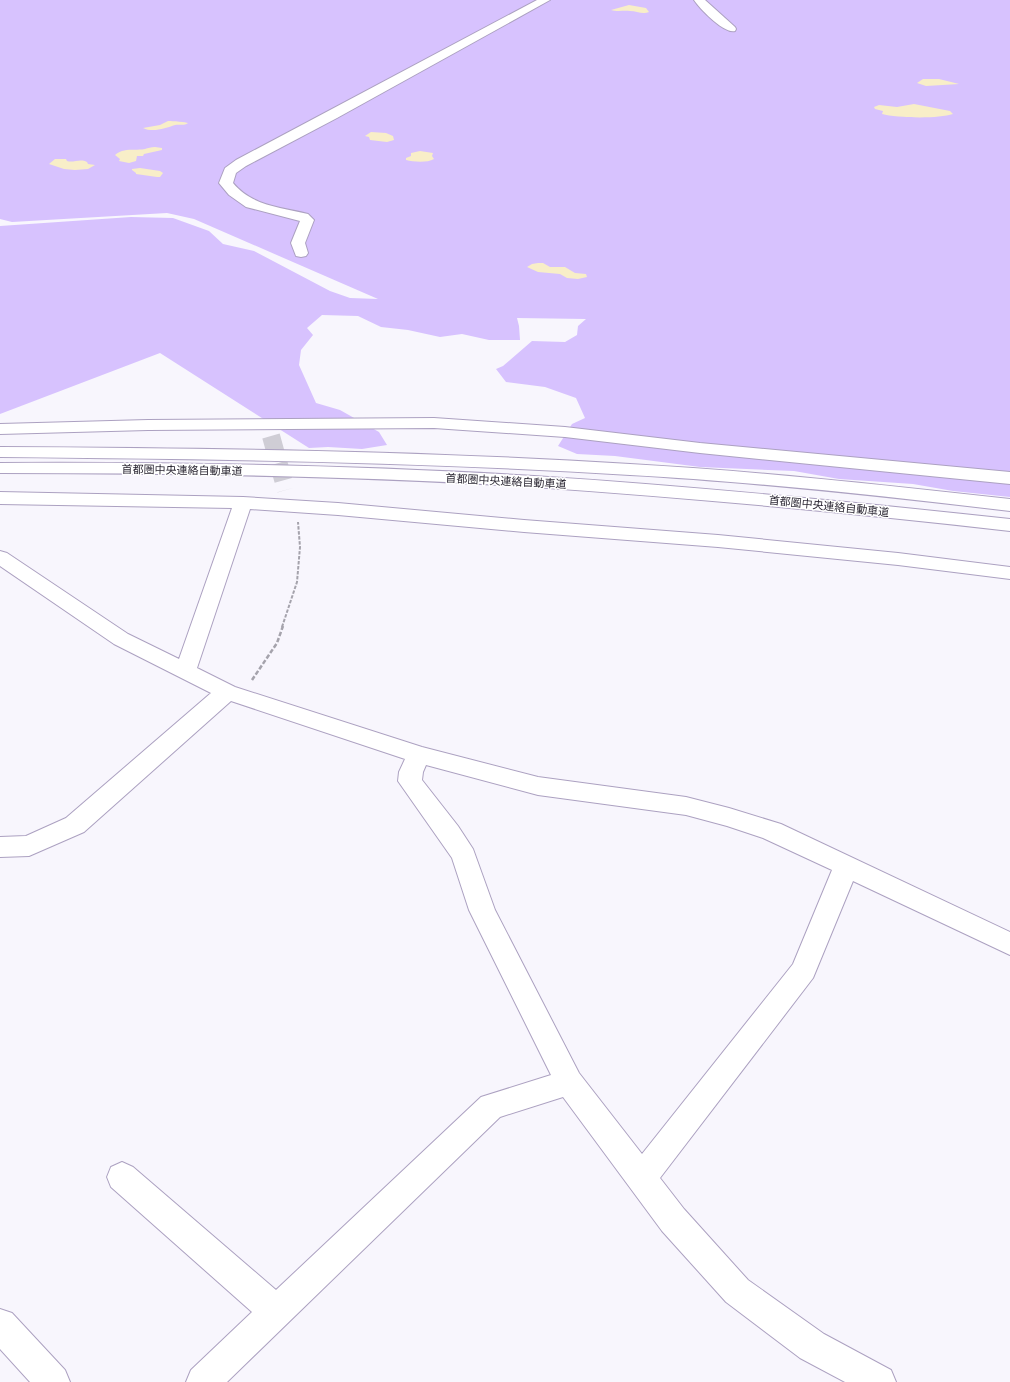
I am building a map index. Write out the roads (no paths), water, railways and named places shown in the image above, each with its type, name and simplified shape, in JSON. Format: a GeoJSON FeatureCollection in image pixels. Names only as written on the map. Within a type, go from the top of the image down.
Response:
{"type":"FeatureCollection","features":[{"type":"Feature","properties":{"kind":"main road"},"geometry":{"type":"LineString","coordinates":[[301,253],[298,243],[307,220],[303,217],[249,204],[238,198],[226,183],[230,171],[241,163],[545,0]]}},
{"type":"Feature","properties":{"kind":"main road"},"geometry":{"type":"LineString","coordinates":[[698,0],[731,29]]}},
{"type":"Feature","properties":{"kind":"main road"},"geometry":{"type":"LineString","coordinates":[[0,429],[148,425],[271,430],[434,423],[558,432],[700,448],[1010,478]]}},
{"type":"Feature","properties":{"kind":"main road","name":"首都圏中央連絡自動車道"},"geometry":{"type":"LineString","coordinates":[[0,452],[311,455],[470,460],[635,469],[804,482],[1010,505]]}},
{"type":"Feature","properties":{"kind":"main road","name":"首都圏中央連絡自動車道"},"geometry":{"type":"LineString","coordinates":[[0,468],[305,472],[465,478],[797,502],[1010,525]]}},
{"type":"Feature","properties":{"kind":"main road"},"geometry":{"type":"LineString","coordinates":[[0,498],[243,503],[290,500],[524,526],[718,541],[898,559],[1010,573]]}},
{"type":"Feature","properties":{"kind":"main road"},"geometry":{"type":"LineString","coordinates":[[185,670],[243,503]]}},
{"type":"Feature","properties":{"kind":"main road"},"geometry":{"type":"LineString","coordinates":[[0,557],[121,639],[234,694],[419,754],[538,786],[686,806],[729,817],[772,831],[1010,944]]}},
{"type":"Feature","properties":{"kind":"main road"},"geometry":{"type":"LineString","coordinates":[[0,847],[29,846],[75,825],[234,694]]}},
{"type":"Feature","properties":{"kind":"main road"},"geometry":{"type":"LineString","coordinates":[[419,754],[411,772],[410,781],[449,833],[464,856],[482,910],[569,1082],[673,1220],[737,1292],[812,1346],[879,1382]]}},
{"type":"Feature","properties":{"kind":"main road"},"geometry":{"type":"LineString","coordinates":[[642,1178],[804,970],[846,866]]}},
{"type":"Feature","properties":{"kind":"main road"},"geometry":{"type":"LineString","coordinates":[[204,1382],[491,1106],[569,1082]]}},
{"type":"Feature","properties":{"kind":"main road"},"geometry":{"type":"LineString","coordinates":[[122,1177],[277,1312]]}},
{"type":"Feature","properties":{"kind":"main road"},"geometry":{"type":"LineString","coordinates":[[0,1325],[53,1382]]}},
{"type":"Feature","properties":{"kind":"tunnel"},"geometry":{"type":"LineString","coordinates":[[271,436],[286,490]]}}]}
